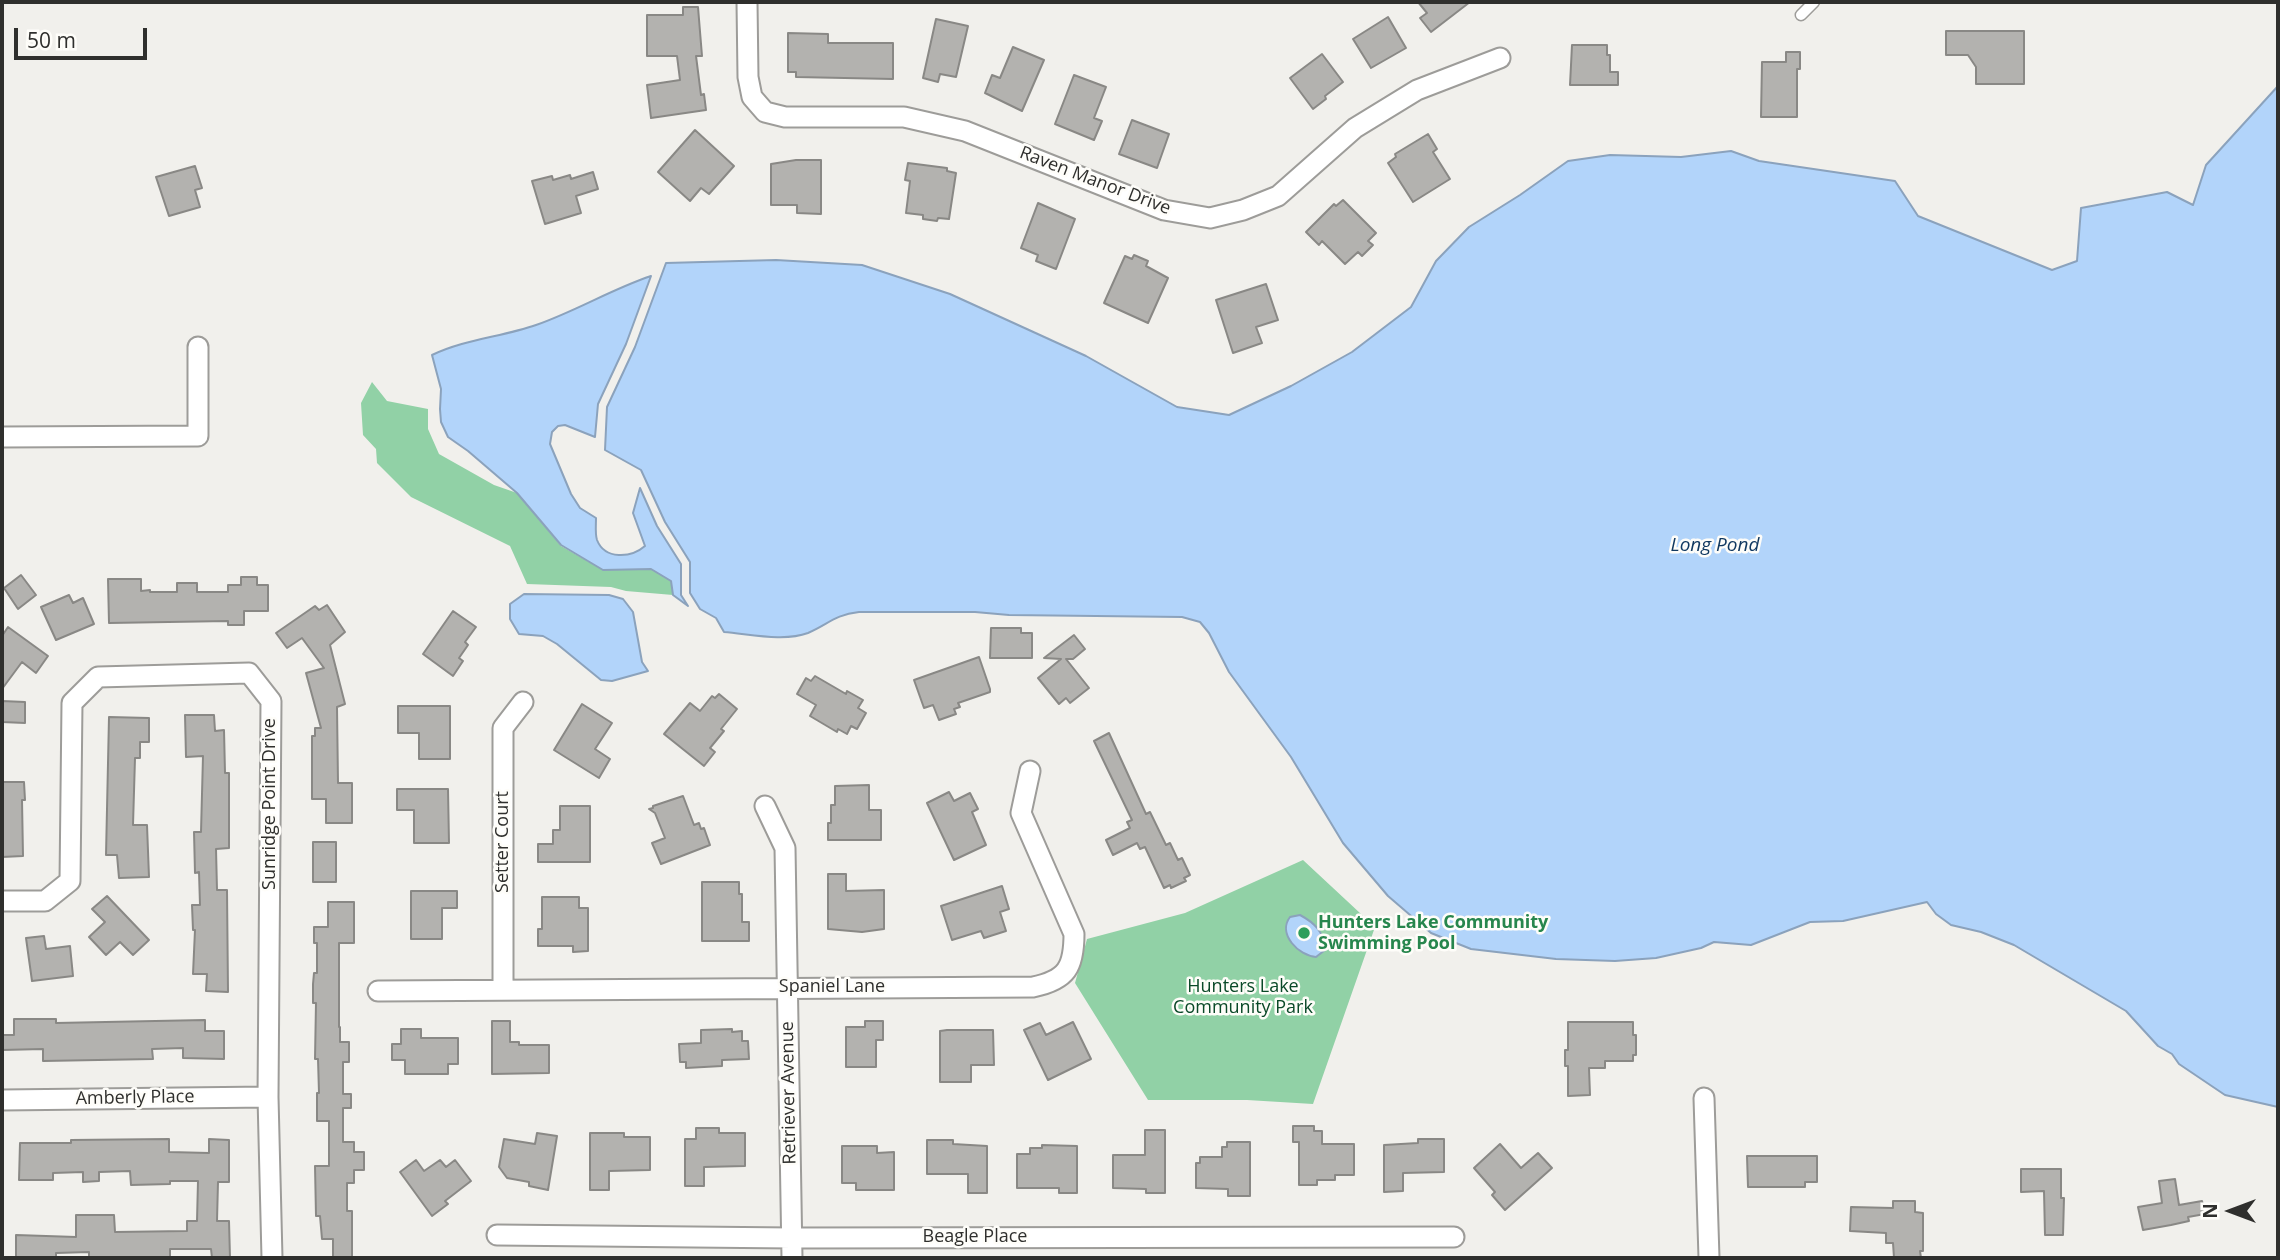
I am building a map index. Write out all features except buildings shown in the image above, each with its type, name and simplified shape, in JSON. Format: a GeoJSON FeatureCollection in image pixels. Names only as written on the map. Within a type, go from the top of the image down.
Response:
{"type":"FeatureCollection","features":[{"type":"Feature","properties":{"kind":"street","name":"Raven Manor Drive"},"geometry":{"type":"LineString","coordinates":[[747,2],[748,77],[752,97],[765,112],[785,117],[904,117],[965,131],[1164,210],[1210,218],[1243,210],[1278,196],[1355,128],[1417,90],[1500,58]]}},
{"type":"Feature","properties":{"kind":"street"},"geometry":{"type":"LineString","coordinates":[[2,436],[198,436],[198,347]]}},
{"type":"Feature","properties":{"kind":"street","name":"Sunridge Point Drive"},"geometry":{"type":"LineString","coordinates":[[2,901],[46,901],[70,880],[72,703],[98,677],[249,673],[271,701],[268,1097],[272,1258]]}},
{"type":"Feature","properties":{"kind":"street","name":"Setter Court"},"geometry":{"type":"LineString","coordinates":[[503,990],[503,728],[523,702]]}},
{"type":"Feature","properties":{"kind":"street","name":"Spaniel Lane"},"geometry":{"type":"LineString","coordinates":[[378,991],[1034,987],[1051,983],[1066,972],[1074,955],[1074,934],[1021,813],[1030,771]]}},
{"type":"Feature","properties":{"kind":"street","name":"Retriever Avenue"},"geometry":{"type":"LineString","coordinates":[[765,806],[785,848],[792,1258]]}},
{"type":"Feature","properties":{"kind":"street","name":"Amberly Place"},"geometry":{"type":"LineString","coordinates":[[2,1100],[268,1097]]}},
{"type":"Feature","properties":{"kind":"street"},"geometry":{"type":"LineString","coordinates":[[1704,1098],[1709,1258]]}},
{"type":"Feature","properties":{"kind":"street","name":"Beagle Place"},"geometry":{"type":"LineString","coordinates":[[497,1235],[792,1238],[1454,1237]]}},
{"type":"Feature","properties":{"kind":"lane"},"geometry":{"type":"LineString","coordinates":[[1801,15],[1814,2]]}},
{"type":"Feature","properties":{"kind":"green space"},"geometry":{"type":"Polygon","coordinates":[[[372,382],[387,401],[428,409],[428,429],[439,454],[494,485],[517,493],[561,546],[603,570],[651,569],[671,581],[673,595],[611,587],[527,584],[510,546],[411,497],[377,463],[376,449],[363,435],[361,403],[372,382]]]}},
{"type":"Feature","properties":{"kind":"green space","name":"Hunters Lake Community Park"},"geometry":{"type":"Polygon","coordinates":[[[1303,860],[1375,927],[1313,1104],[1247,1100],[1148,1100],[1075,983],[1087,939],[1185,913],[1303,860]]]}},
{"type":"Feature","properties":{"kind":"water","name":"Long Pond"},"geometry":{"type":"Polygon","coordinates":[[[2278,86],[2278,1107],[2225,1095],[2179,1064],[2172,1054],[2158,1046],[2126,1011],[2014,945],[1981,932],[1951,925],[1936,914],[1927,902],[1843,921],[1810,922],[1751,945],[1714,942],[1701,948],[1656,958],[1615,961],[1556,959],[1471,949],[1431,933],[1388,896],[1343,843],[1291,757],[1229,672],[1209,633],[1200,622],[1182,617],[859,612],[837,618],[799,636],[778,637],[724,632],[716,618],[700,609],[690,593],[690,562],[665,522],[641,470],[605,450],[607,407],[635,347],[666,263],[776,260],[862,265],[950,294],[1086,356],[1177,407],[1229,415],[1291,386],[1352,352],[1411,307],[1436,261],[1469,227],[1568,161],[1610,155],[1681,157],[1731,151],[1759,161],[1895,181],[1918,216],[2052,270],[2077,261],[2081,208],[2167,192],[2193,205],[2206,165],[2278,86]]]}},
{"type":"Feature","properties":{"kind":"water"},"geometry":{"type":"Polygon","coordinates":[[[651,276],[626,344],[598,404],[595,437],[565,425],[558,426],[552,432],[550,444],[571,494],[580,508],[596,518],[597,540],[612,554],[626,555],[645,546],[633,513],[640,488],[657,526],[681,564],[681,595],[688,606],[673,595],[671,581],[651,569],[603,570],[561,545],[517,493],[448,437],[441,422],[441,389],[432,355],[457,345],[536,325],[651,276]]]}},
{"type":"Feature","properties":{"kind":"water"},"geometry":{"type":"Polygon","coordinates":[[[524,594],[609,595],[623,599],[633,612],[642,662],[648,671],[612,681],[601,680],[543,636],[519,634],[510,619],[510,604],[524,594]]]}},
{"type":"Feature","properties":{"kind":"water","name":"Hunters Lake Community Swimming Pool"},"geometry":{"type":"Polygon","coordinates":[[[1300,915],[1314,925],[1323,938],[1325,950],[1316,957],[1303,953],[1288,937],[1286,930],[1290,917],[1300,915]]]}},
{"type":"Feature","properties":{"kind":"place","name":"Hunters Lake Community Swimming Pool"},"geometry":{"type":"Point","coordinates":[1304,933]}}]}
